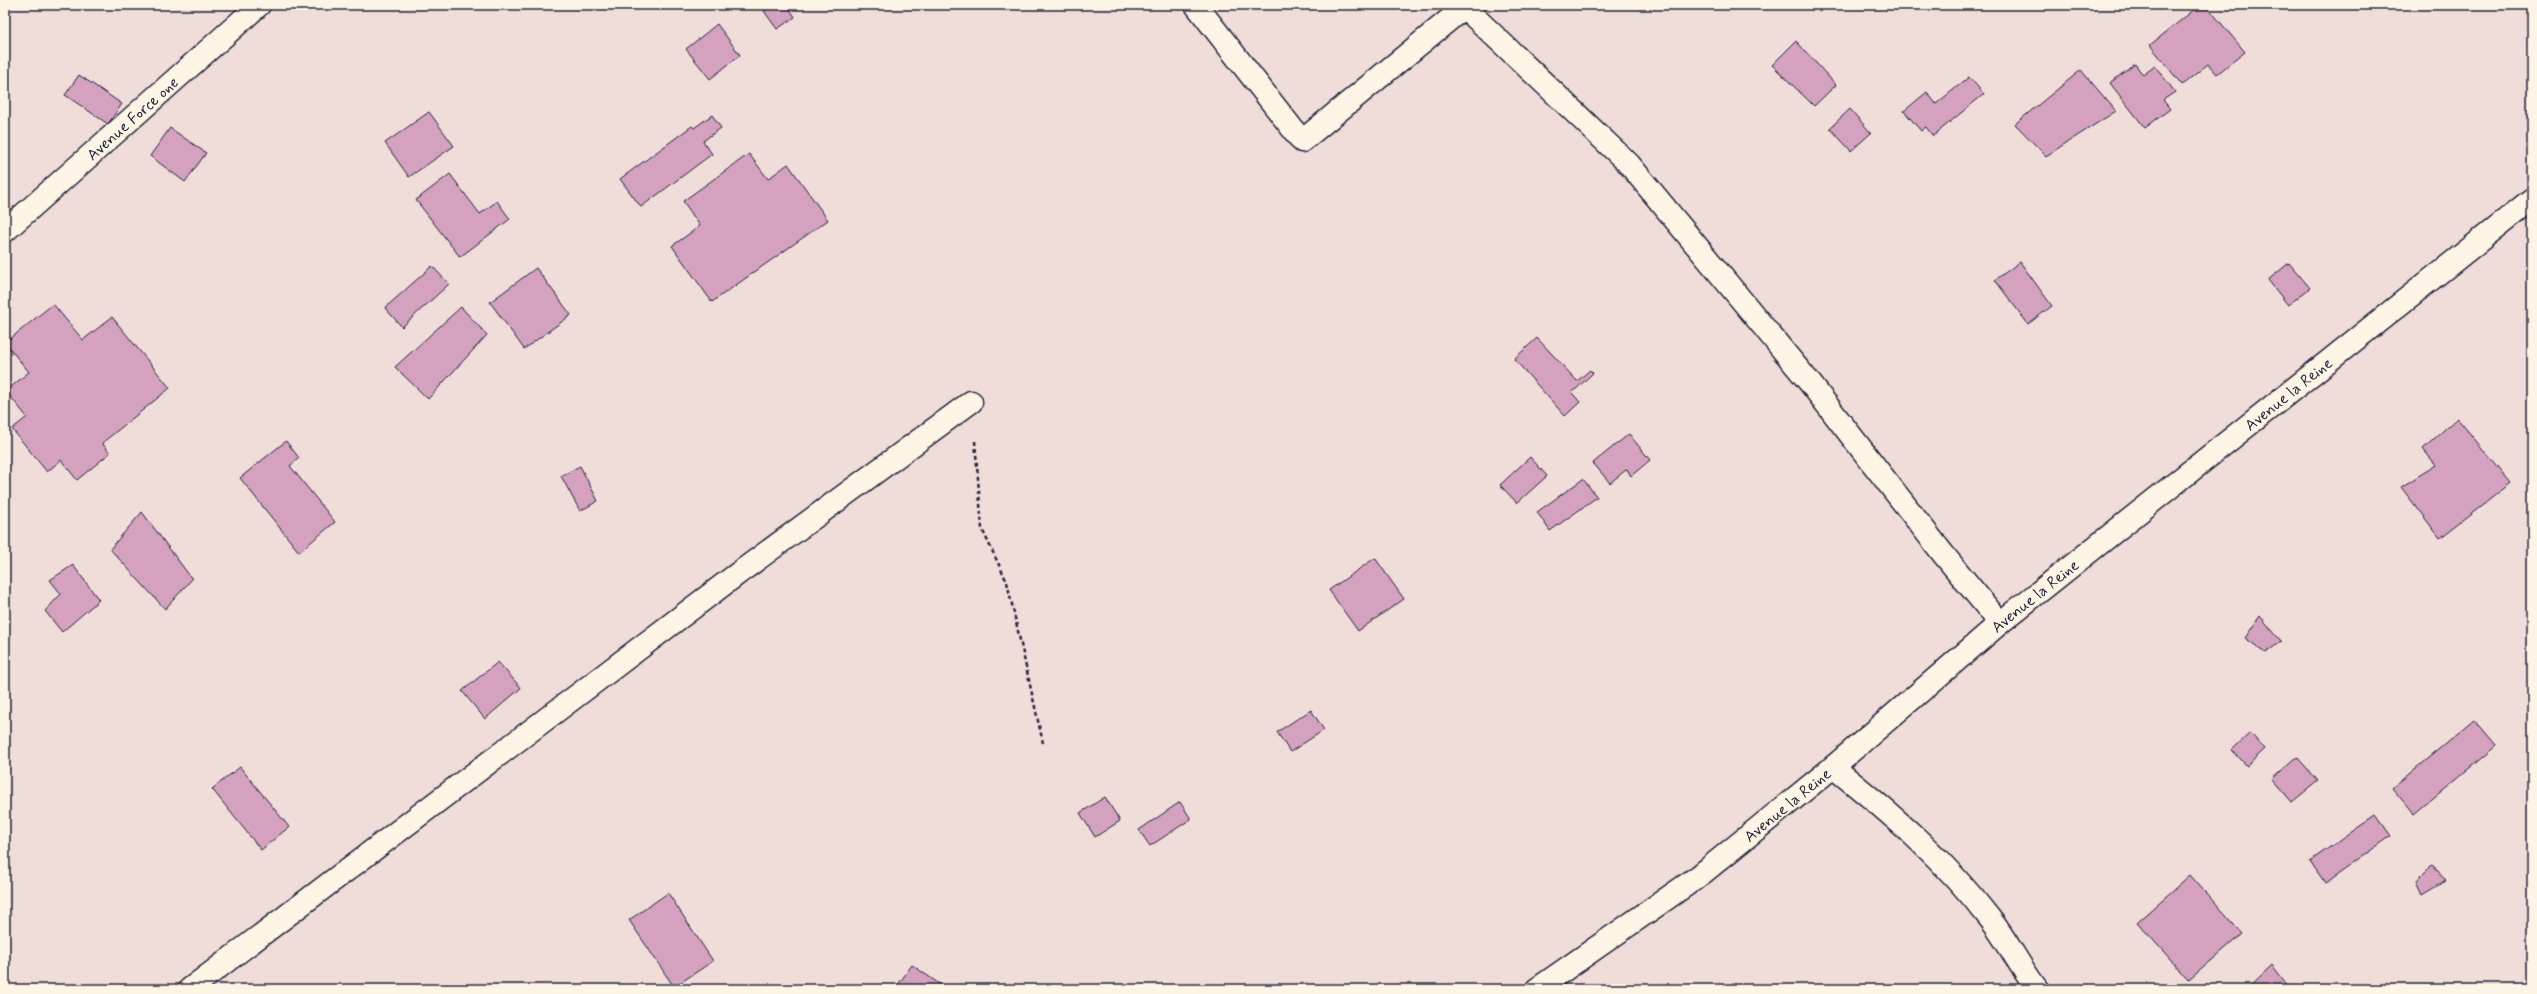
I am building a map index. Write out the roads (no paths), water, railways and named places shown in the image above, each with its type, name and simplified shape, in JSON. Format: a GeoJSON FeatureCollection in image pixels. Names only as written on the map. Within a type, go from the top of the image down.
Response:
{"type":"FeatureCollection","features":[{"type":"Feature","properties":{"kind":"street","name":"Avenue Force one"},"geometry":{"type":"LineString","coordinates":[[5,231],[258,5]]}},
{"type":"Feature","properties":{"kind":"street"},"geometry":{"type":"LineString","coordinates":[[1196,5],[1302,141],[1466,6],[1629,164],[1810,383],[1944,555],[2000,623]]}},
{"type":"Feature","properties":{"kind":"street","name":"Avenue la Reine"},"geometry":{"type":"LineString","coordinates":[[1537,989],[1699,876],[1834,767],[2000,623],[2532,199]]}},
{"type":"Feature","properties":{"kind":"street"},"geometry":{"type":"LineString","coordinates":[[190,989],[736,575],[971,402]]}},
{"type":"Feature","properties":{"kind":"street"},"geometry":{"type":"LineString","coordinates":[[1834,767],[1925,844],[1993,922],[2021,968],[2037,989]]}}]}
